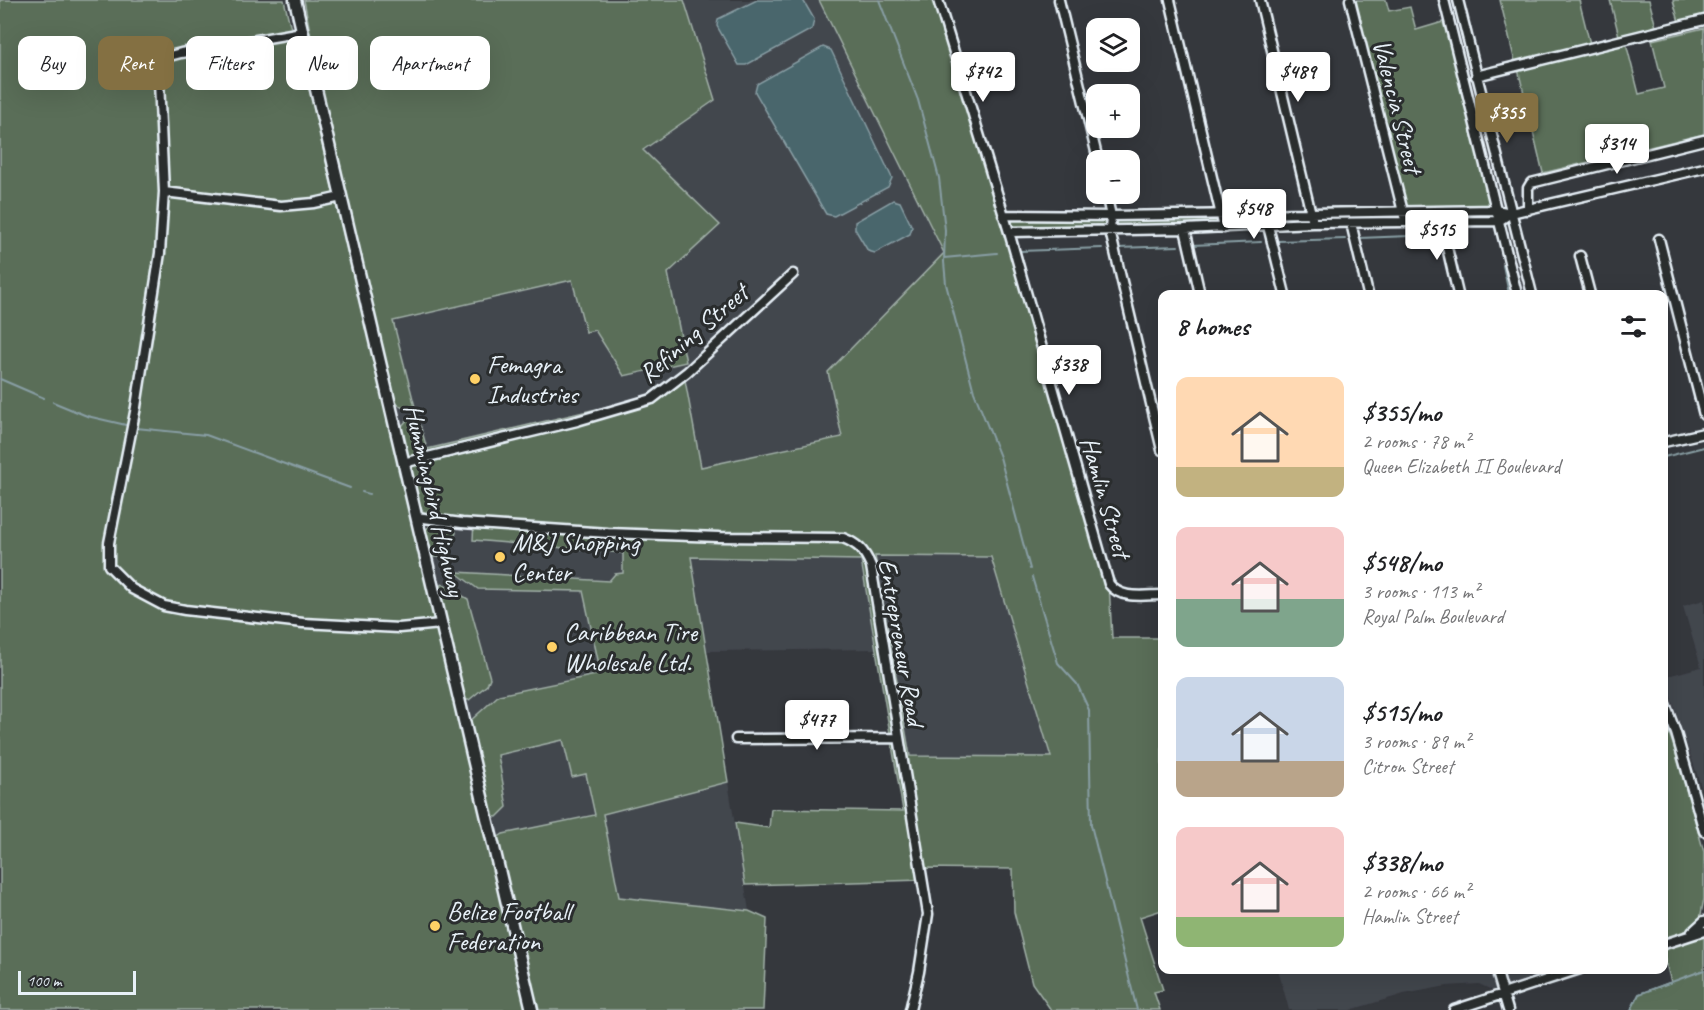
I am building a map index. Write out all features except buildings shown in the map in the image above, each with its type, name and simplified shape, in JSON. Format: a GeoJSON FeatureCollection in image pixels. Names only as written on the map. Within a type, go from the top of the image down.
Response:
{"type":"FeatureCollection","features":[{"type":"Feature","properties":{"kind":"main road","name":"Hummingbird Highway"},"geometry":{"type":"LineString","coordinates":[[296,2],[532,1010]]}},
{"type":"Feature","properties":{"kind":"street","name":"Hamlin Street"},"geometry":{"type":"LineString","coordinates":[[938,0],[1003,214],[1109,584],[1114,591],[1122,595],[1158,595]]}},
{"type":"Feature","properties":{"kind":"street"},"geometry":{"type":"LineString","coordinates":[[1059,0],[1096,150]]}},
{"type":"Feature","properties":{"kind":"street"},"geometry":{"type":"LineString","coordinates":[[1170,0],[1224,228]]}},
{"type":"Feature","properties":{"kind":"street"},"geometry":{"type":"LineString","coordinates":[[1260,0],[1313,223]]}},
{"type":"Feature","properties":{"kind":"street","name":"Valencia Street"},"geometry":{"type":"LineString","coordinates":[[1350,0],[1406,222]]}},
{"type":"Feature","properties":{"kind":"street"},"geometry":{"type":"LineString","coordinates":[[1444,0],[1516,290]]}},
{"type":"Feature","properties":{"kind":"street"},"geometry":{"type":"LineString","coordinates":[[1458,0],[1531,290]]}},
{"type":"Feature","properties":{"kind":"street"},"geometry":{"type":"LineString","coordinates":[[1447,13],[1460,10]]}},
{"type":"Feature","properties":{"kind":"street"},"geometry":{"type":"LineString","coordinates":[[1476,76],[1704,20]]}},
{"type":"Feature","properties":{"kind":"street"},"geometry":{"type":"LineString","coordinates":[[302,32],[158,59],[164,192],[160,253],[140,389],[110,543],[109,566],[132,589],[164,606],[185,610],[315,624],[399,628],[441,624]]}},
{"type":"Feature","properties":{"kind":"street"},"geometry":{"type":"LineString","coordinates":[[1528,210],[1527,195],[1530,183],[1704,140]]}},
{"type":"Feature","properties":{"kind":"street"},"geometry":{"type":"LineString","coordinates":[[1003,214],[1112,216],[1496,210],[1511,213],[1704,168]]}},
{"type":"Feature","properties":{"kind":"street"},"geometry":{"type":"LineString","coordinates":[[164,192],[281,206],[314,203],[341,197]]}},
{"type":"Feature","properties":{"kind":"street"},"geometry":{"type":"LineString","coordinates":[[1109,204],[1112,216],[1110,231],[1158,433]]}},
{"type":"Feature","properties":{"kind":"street"},"geometry":{"type":"LineString","coordinates":[[1008,232],[1224,228],[1313,223],[1499,221],[1511,213]]}},
{"type":"Feature","properties":{"kind":"street"},"geometry":{"type":"LineString","coordinates":[[1441,222],[1457,290]]}},
{"type":"Feature","properties":{"kind":"street"},"geometry":{"type":"LineString","coordinates":[[1351,223],[1367,290]]}},
{"type":"Feature","properties":{"kind":"street"},"geometry":{"type":"LineString","coordinates":[[1268,226],[1284,290]]}},
{"type":"Feature","properties":{"kind":"street"},"geometry":{"type":"LineString","coordinates":[[1185,229],[1199,290]]}},
{"type":"Feature","properties":{"kind":"street"},"geometry":{"type":"LineString","coordinates":[[1659,239],[1704,415]]}},
{"type":"Feature","properties":{"kind":"street"},"geometry":{"type":"LineString","coordinates":[[1580,255],[1589,290]]}},
{"type":"Feature","properties":{"kind":"street","name":"Refining Street"},"geometry":{"type":"LineString","coordinates":[[403,463],[577,421],[652,399],[687,372],[794,274]]}},
{"type":"Feature","properties":{"kind":"street"},"geometry":{"type":"LineString","coordinates":[[1668,441],[1704,433]]}},
{"type":"Feature","properties":{"kind":"street","name":"Entrepreneur Road"},"geometry":{"type":"LineString","coordinates":[[416,517],[462,523],[608,533],[843,538],[855,543],[865,552],[871,566],[928,914],[919,972],[910,1010]]}},
{"type":"Feature","properties":{"kind":"street"},"geometry":{"type":"LineString","coordinates":[[1668,712],[1704,831]]}},
{"type":"Feature","properties":{"kind":"street"},"geometry":{"type":"LineString","coordinates":[[736,739],[898,738]]}},
{"type":"Feature","properties":{"kind":"street"},"geometry":{"type":"LineString","coordinates":[[1687,936],[1704,921]]}},
{"type":"Feature","properties":{"kind":"street"},"geometry":{"type":"LineString","coordinates":[[1668,943],[1704,931]]}},
{"type":"Feature","properties":{"kind":"street"},"geometry":{"type":"LineString","coordinates":[[1497,974],[1508,1010]]}},
{"type":"Feature","properties":{"kind":"street"},"geometry":{"type":"LineString","coordinates":[[1454,1010],[1565,974]]}},
{"type":"Feature","properties":{"kind":"shaded area"},"geometry":{"type":"Polygon","coordinates":[[[684,0],[819,0],[944,253],[828,372],[842,437],[701,467],[683,370],[643,398],[426,449],[407,420],[401,427],[394,400],[400,407],[415,407],[393,321],[572,280],[586,332],[595,330],[624,376],[686,362],[668,273],[720,225],[643,150],[715,100],[684,0]]]}},
{"type":"Feature","properties":{"kind":"shaded area"},"geometry":{"type":"Polygon","coordinates":[[[454,527],[472,528],[474,540],[623,552],[623,574],[610,581],[457,572],[478,589],[584,591],[601,675],[499,695],[469,722],[464,700],[470,700],[487,685],[490,678],[468,599],[438,587],[431,557],[444,557],[455,533],[454,527]]]}},
{"type":"Feature","properties":{"kind":"shaded area"},"geometry":{"type":"Polygon","coordinates":[[[875,556],[991,557],[1051,758],[909,756],[875,556]]]}},
{"type":"Feature","properties":{"kind":"shaded area"},"geometry":{"type":"Polygon","coordinates":[[[691,557],[861,559],[876,649],[707,651],[691,557]]]}},
{"type":"Feature","properties":{"kind":"shaded area"},"geometry":{"type":"Polygon","coordinates":[[[1704,600],[1704,795],[1668,689],[1668,676],[1701,667],[1683,606],[1704,600]]]}},
{"type":"Feature","properties":{"kind":"shaded area"},"geometry":{"type":"Polygon","coordinates":[[[563,740],[572,777],[586,774],[595,815],[503,834],[497,838],[491,816],[497,817],[507,807],[497,755],[563,740]]]}},
{"type":"Feature","properties":{"kind":"shaded area"},"geometry":{"type":"Polygon","coordinates":[[[728,782],[749,911],[619,897],[602,814],[728,782]]]}},
{"type":"Feature","properties":{"kind":"shaded area"},"geometry":{"type":"Polygon","coordinates":[[[1279,974],[1562,974],[1503,995],[1479,984],[1447,986],[1404,994],[1350,1010],[1289,1010],[1279,974]]]}},
{"type":"Feature","properties":{"kind":"green space"},"geometry":{"type":"Polygon","coordinates":[[[0,0],[284,0],[295,36],[286,36],[286,90],[309,90],[527,1010],[0,1010],[0,0]]]}},
{"type":"Feature","properties":{"kind":"green space"},"geometry":{"type":"Polygon","coordinates":[[[304,0],[684,0],[715,100],[643,150],[720,225],[668,273],[686,362],[624,376],[595,330],[586,332],[572,280],[393,321],[415,407],[401,407],[394,400],[322,90],[358,90],[358,36],[311,36],[304,0]]]}},
{"type":"Feature","properties":{"kind":"green space"},"geometry":{"type":"Polygon","coordinates":[[[819,0],[940,0],[1003,214],[1402,212],[1350,0],[1386,0],[1389,11],[1410,7],[1416,30],[1443,22],[1499,221],[1009,232],[1109,584],[1112,638],[1158,638],[1158,911],[1140,917],[1163,990],[1154,992],[1160,1010],[1051,1010],[1032,983],[1014,912],[1013,869],[921,868],[923,880],[745,885],[735,823],[769,828],[771,809],[903,811],[861,560],[691,557],[728,782],[603,814],[619,897],[749,911],[767,919],[763,1010],[537,1010],[497,838],[503,834],[595,815],[586,774],[572,777],[563,740],[498,755],[507,807],[497,817],[491,816],[469,722],[499,695],[601,674],[583,591],[478,589],[455,572],[609,581],[615,574],[623,573],[623,553],[473,540],[474,520],[430,515],[420,510],[401,427],[407,420],[418,417],[427,449],[643,398],[683,369],[701,467],[842,437],[828,372],[944,253],[819,0]],[[875,556],[910,756],[1051,757],[991,557],[875,556]]]}},
{"type":"Feature","properties":{"kind":"green space"},"geometry":{"type":"Polygon","coordinates":[[[1500,0],[1579,0],[1590,44],[1515,62],[1500,0]]]}},
{"type":"Feature","properties":{"kind":"green space"},"geometry":{"type":"Polygon","coordinates":[[[1610,0],[1649,0],[1656,27],[1619,36],[1610,0]]]}},
{"type":"Feature","properties":{"kind":"green space"},"geometry":{"type":"Polygon","coordinates":[[[1673,0],[1704,0],[1704,16],[1679,22],[1673,0]]]}},
{"type":"Feature","properties":{"kind":"green space"},"geometry":{"type":"Polygon","coordinates":[[[1704,28],[1704,134],[1543,173],[1518,69],[1626,43],[1639,94],[1664,88],[1652,40],[1704,28]]]}},
{"type":"Feature","properties":{"kind":"green space"},"geometry":{"type":"Polygon","coordinates":[[[437,525],[454,527],[456,533],[444,557],[431,557],[425,530],[437,525]]]}},
{"type":"Feature","properties":{"kind":"green space"},"geometry":{"type":"Polygon","coordinates":[[[443,584],[468,599],[490,678],[487,685],[469,700],[464,700],[438,587],[443,584]]]}},
{"type":"Feature","properties":{"kind":"green space"},"geometry":{"type":"Polygon","coordinates":[[[1668,730],[1704,852],[1704,899],[1699,924],[1704,931],[1704,1010],[1631,1010],[1639,994],[1671,982],[1668,971],[1668,730]]]}},
{"type":"Feature","properties":{"kind":"water"},"geometry":{"type":"Polygon","coordinates":[[[757,0],[803,0],[814,19],[812,29],[746,65],[739,65],[717,26],[718,19],[757,0]]]}},
{"type":"Feature","properties":{"kind":"water"},"geometry":{"type":"Polygon","coordinates":[[[823,47],[831,50],[892,178],[888,187],[834,216],[826,214],[755,92],[757,84],[823,47]]]}},
{"type":"Feature","properties":{"kind":"water"},"geometry":{"type":"Polygon","coordinates":[[[893,200],[900,202],[912,227],[910,234],[875,253],[868,251],[855,229],[855,222],[893,200]]]}},
{"type":"Feature","properties":{"kind":"waterway"},"geometry":{"type":"LineString","coordinates":[[879,0],[918,100],[939,178],[945,230],[946,284],[974,392],[1000,457],[1030,569]]}},
{"type":"Feature","properties":{"kind":"waterway"},"geometry":{"type":"LineString","coordinates":[[1359,238],[1435,235]]}},
{"type":"Feature","properties":{"kind":"waterway"},"geometry":{"type":"LineString","coordinates":[[1278,241],[1345,239]]}},
{"type":"Feature","properties":{"kind":"waterway"},"geometry":{"type":"LineString","coordinates":[[1192,245],[1261,242]]}},
{"type":"Feature","properties":{"kind":"waterway"},"geometry":{"type":"LineString","coordinates":[[1119,252],[1118,248],[1178,246]]}},
{"type":"Feature","properties":{"kind":"waterway"},"geometry":{"type":"LineString","coordinates":[[1045,345],[1020,251],[1102,248]]}},
{"type":"Feature","properties":{"kind":"waterway"},"geometry":{"type":"LineString","coordinates":[[944,258],[997,253]]}},
{"type":"Feature","properties":{"kind":"waterway"},"geometry":{"type":"LineString","coordinates":[[1503,265],[1508,290]]}},
{"type":"Feature","properties":{"kind":"waterway"},"geometry":{"type":"LineString","coordinates":[[1136,322],[1158,413]]}},
{"type":"Feature","properties":{"kind":"waterway"},"geometry":{"type":"LineString","coordinates":[[0,379],[44,398]]}},
{"type":"Feature","properties":{"kind":"waterway"},"geometry":{"type":"LineString","coordinates":[[53,402],[87,416],[126,425]]}},
{"type":"Feature","properties":{"kind":"waterway"},"geometry":{"type":"LineString","coordinates":[[136,428],[206,435],[350,488]]}},
{"type":"Feature","properties":{"kind":"waterway"},"geometry":{"type":"LineString","coordinates":[[1668,456],[1704,447]]}},
{"type":"Feature","properties":{"kind":"waterway"},"geometry":{"type":"LineString","coordinates":[[1076,454],[1106,558]]}},
{"type":"Feature","properties":{"kind":"waterway"},"geometry":{"type":"LineString","coordinates":[[362,492],[369,494]]}},
{"type":"Feature","properties":{"kind":"waterway"},"geometry":{"type":"LineString","coordinates":[[1110,572],[1117,586]]}},
{"type":"Feature","properties":{"kind":"waterway"},"geometry":{"type":"LineString","coordinates":[[1032,577],[1058,663],[1077,684],[1089,710],[1091,825],[1137,1010]]}},
{"type":"Feature","properties":{"kind":"waterway"},"geometry":{"type":"LineString","coordinates":[[1631,1010],[1639,994],[1704,970]]}},
{"type":"Feature","properties":{"kind":"place","name":"Femagra Industries"},"geometry":{"type":"Point","coordinates":[475,379]}},
{"type":"Feature","properties":{"kind":"place","name":"M&J Shopping Center"},"geometry":{"type":"Point","coordinates":[500,557]}},
{"type":"Feature","properties":{"kind":"place","name":"Caribbean Tire Wholesale Ltd."},"geometry":{"type":"Point","coordinates":[552,647]}},
{"type":"Feature","properties":{"kind":"place","name":"Belize Football Federation"},"geometry":{"type":"Point","coordinates":[435,926]}}]}
